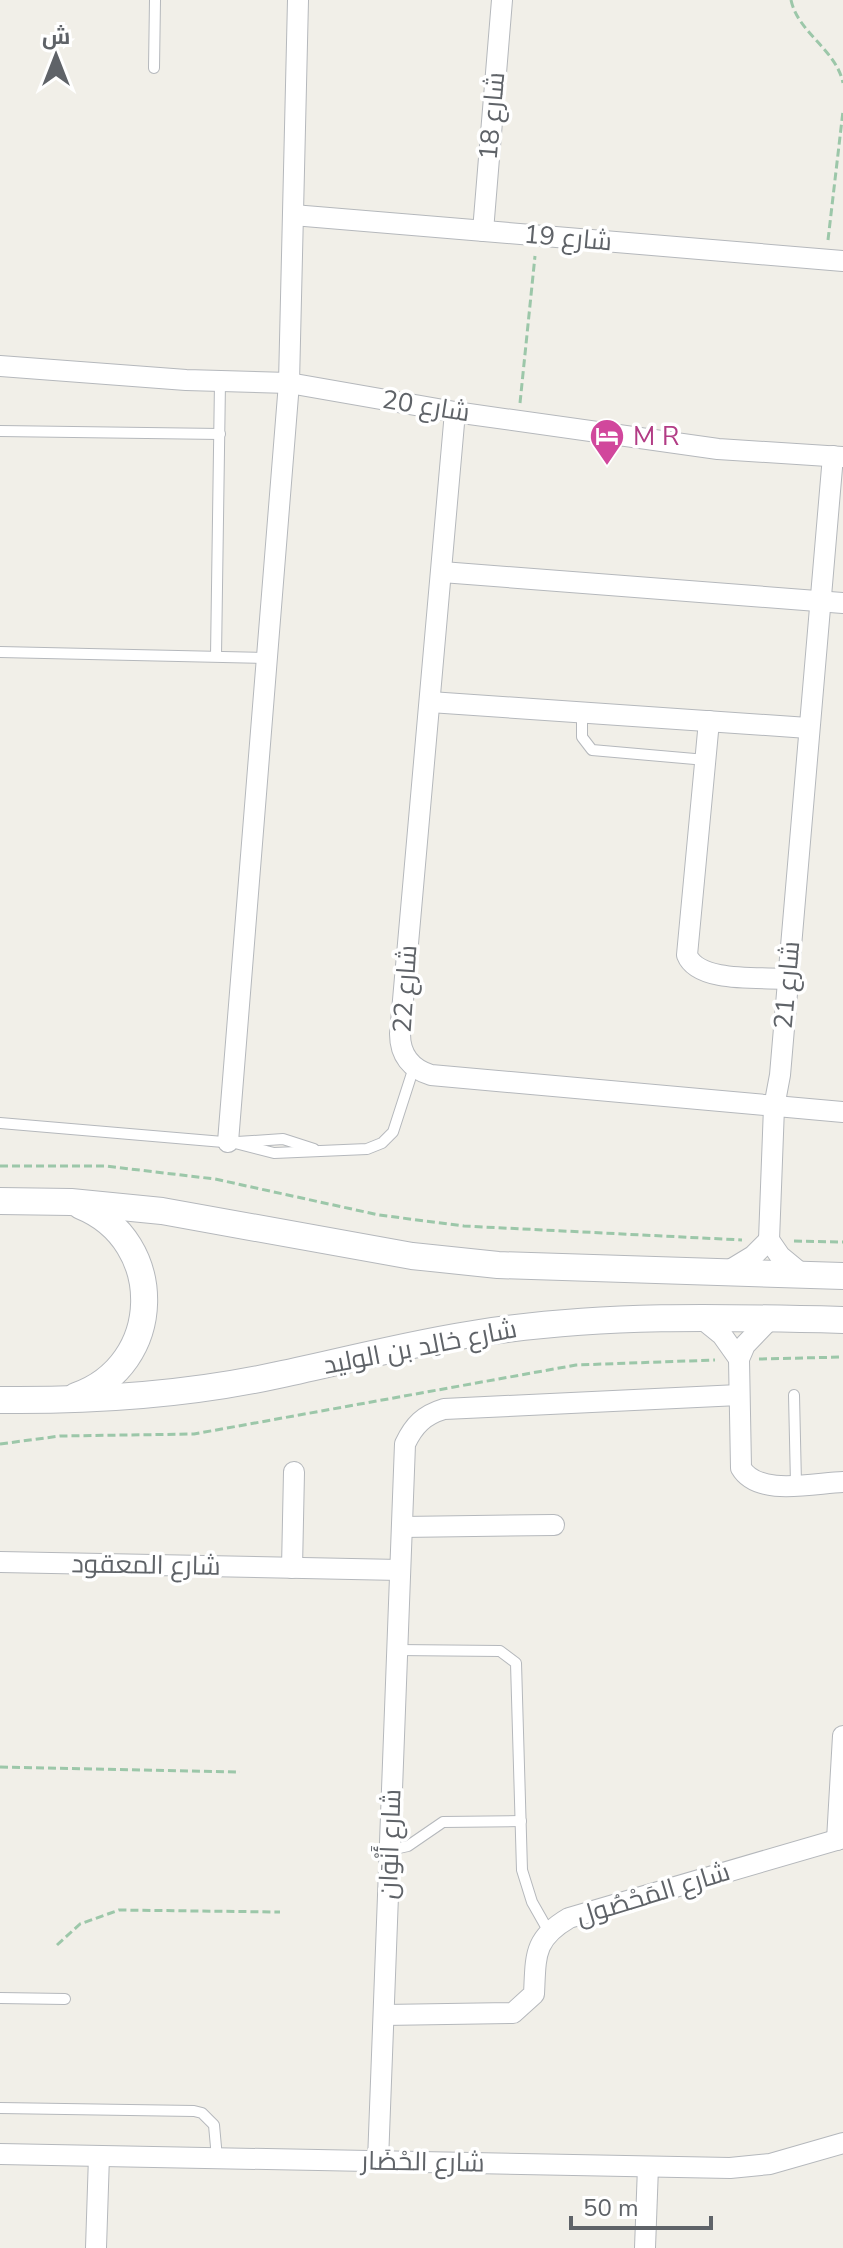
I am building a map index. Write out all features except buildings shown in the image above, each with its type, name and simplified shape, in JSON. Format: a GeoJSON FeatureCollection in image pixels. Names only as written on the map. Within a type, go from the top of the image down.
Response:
{"type":"FeatureCollection","features":[{"type":"Feature","properties":{"kind":"street"},"geometry":{"type":"LineString","coordinates":[[232,1142],[289,383],[298,0]]}},
{"type":"Feature","properties":{"kind":"street","name":"شارع 18"},"geometry":{"type":"LineString","coordinates":[[483,231],[502,0]]}},
{"type":"Feature","properties":{"kind":"street","name":"شارع 19"},"geometry":{"type":"LineString","coordinates":[[293,215],[834,260]]}},
{"type":"Feature","properties":{"kind":"street","name":"شارع 20"},"geometry":{"type":"LineString","coordinates":[[3,365],[220,382],[289,383],[455,412],[718,449],[838,457]]}},
{"type":"Feature","properties":{"kind":"street","name":"شارع 22"},"geometry":{"type":"LineString","coordinates":[[455,412],[400,1034],[402,1052],[414,1067],[431,1075],[843,1112]]}},
{"type":"Feature","properties":{"kind":"street","name":"شارع 21"},"geometry":{"type":"LineString","coordinates":[[769,1240],[774,1107],[788,979],[818,601],[838,457]]}},
{"type":"Feature","properties":{"kind":"street"},"geometry":{"type":"LineString","coordinates":[[442,572],[843,603]]}},
{"type":"Feature","properties":{"kind":"street"},"geometry":{"type":"LineString","coordinates":[[430,702],[808,728]]}},
{"type":"Feature","properties":{"kind":"street"},"geometry":{"type":"LineString","coordinates":[[709,721],[687,955],[697,970],[705,973],[788,979]]}},
{"type":"Feature","properties":{"kind":"street"},"geometry":{"type":"LineString","coordinates":[[0,1201],[71,1202],[211,1218],[372,1249],[461,1261],[843,1276]]}},
{"type":"Feature","properties":{"kind":"street"},"geometry":{"type":"LineString","coordinates":[[57,1400],[100,1385],[118,1370],[137,1341],[146,1307],[139,1262],[127,1241],[112,1224],[71,1202]]}},
{"type":"Feature","properties":{"kind":"street"},"geometry":{"type":"LineString","coordinates":[[725,1273],[753,1256],[769,1240],[780,1256],[803,1275]]}},
{"type":"Feature","properties":{"kind":"street","name":"شارع خالِد بن الوليد"},"geometry":{"type":"LineString","coordinates":[[0,1400],[151,1394],[275,1376],[424,1343],[517,1327],[636,1318],[843,1320]]}},
{"type":"Feature","properties":{"kind":"street"},"geometry":{"type":"LineString","coordinates":[[701,1318],[722,1335],[739,1359]]}},
{"type":"Feature","properties":{"kind":"street"},"geometry":{"type":"LineString","coordinates":[[771,1318],[745,1345],[739,1359],[739,1460],[745,1474],[764,1484],[843,1482]]}},
{"type":"Feature","properties":{"kind":"street","name":"شارع أَنْوَان"},"geometry":{"type":"LineString","coordinates":[[378,2161],[405,1444],[419,1421],[444,1409],[739,1395]]}},
{"type":"Feature","properties":{"kind":"street"},"geometry":{"type":"LineString","coordinates":[[292,1568],[294,1472]]}},
{"type":"Feature","properties":{"kind":"street"},"geometry":{"type":"LineString","coordinates":[[402,1527],[554,1525]]}},
{"type":"Feature","properties":{"kind":"street","name":"شارع المعقود"},"geometry":{"type":"LineString","coordinates":[[0,1562],[400,1570]]}},
{"type":"Feature","properties":{"kind":"street","name":"شارع المَحْصُول"},"geometry":{"type":"LineString","coordinates":[[384,2015],[503,2015],[521,2009],[534,1994],[537,1949],[549,1932],[569,1918],[600,1906],[840,1839],[843,1736]]}},
{"type":"Feature","properties":{"kind":"street","name":"شارع الحْضَار"},"geometry":{"type":"LineString","coordinates":[[0,2154],[751,2167],[843,2143]]}},
{"type":"Feature","properties":{"kind":"street"},"geometry":{"type":"LineString","coordinates":[[96,2248],[99,2156]]}},
{"type":"Feature","properties":{"kind":"street"},"geometry":{"type":"LineString","coordinates":[[645,2248],[648,2167]]}},
{"type":"Feature","properties":{"kind":"lane"},"geometry":{"type":"LineString","coordinates":[[154,68],[155,0]]}},
{"type":"Feature","properties":{"kind":"lane"},"geometry":{"type":"LineString","coordinates":[[216,656],[220,382]]}},
{"type":"Feature","properties":{"kind":"lane"},"geometry":{"type":"LineString","coordinates":[[0,431],[220,434]]}},
{"type":"Feature","properties":{"kind":"lane"},"geometry":{"type":"LineString","coordinates":[[0,652],[269,658]]}},
{"type":"Feature","properties":{"kind":"lane"},"geometry":{"type":"LineString","coordinates":[[582,713],[582,737],[592,750],[706,760]]}},
{"type":"Feature","properties":{"kind":"lane"},"geometry":{"type":"LineString","coordinates":[[0,1123],[232,1142],[274,1153],[367,1149],[382,1143],[396,1125],[414,1067]]}},
{"type":"Feature","properties":{"kind":"lane"},"geometry":{"type":"LineString","coordinates":[[794,1395],[796,1484]]}},
{"type":"Feature","properties":{"kind":"lane"},"geometry":{"type":"LineString","coordinates":[[397,1650],[500,1651],[512,1657],[517,1670],[524,1881],[549,1932]]}},
{"type":"Feature","properties":{"kind":"lane"},"geometry":{"type":"LineString","coordinates":[[390,1850],[408,1846],[443,1822],[521,1821]]}},
{"type":"Feature","properties":{"kind":"lane"},"geometry":{"type":"LineString","coordinates":[[0,1998],[65,1999]]}},
{"type":"Feature","properties":{"kind":"lane"},"geometry":{"type":"LineString","coordinates":[[0,2108],[194,2111],[209,2118],[214,2125],[217,2158]]}},
{"type":"Feature","properties":{"kind":"path"},"geometry":{"type":"LineString","coordinates":[[791,0],[799,20],[836,64],[843,83]]}},
{"type":"Feature","properties":{"kind":"path"},"geometry":{"type":"LineString","coordinates":[[834,260],[843,111]]}},
{"type":"Feature","properties":{"kind":"path"},"geometry":{"type":"LineString","coordinates":[[518,420],[537,236]]}},
{"type":"Feature","properties":{"kind":"path"},"geometry":{"type":"LineString","coordinates":[[0,1166],[105,1166],[202,1177],[379,1215],[464,1226],[843,1242]]}},
{"type":"Feature","properties":{"kind":"path"},"geometry":{"type":"LineString","coordinates":[[0,1767],[240,1772]]}},
{"type":"Feature","properties":{"kind":"path"},"geometry":{"type":"LineString","coordinates":[[57,1945],[80,1924],[119,1910],[280,1912]]}},
{"type":"Feature","properties":{"kind":"place","name":"M R"},"geometry":{"type":"Point","coordinates":[607,467]}}]}
